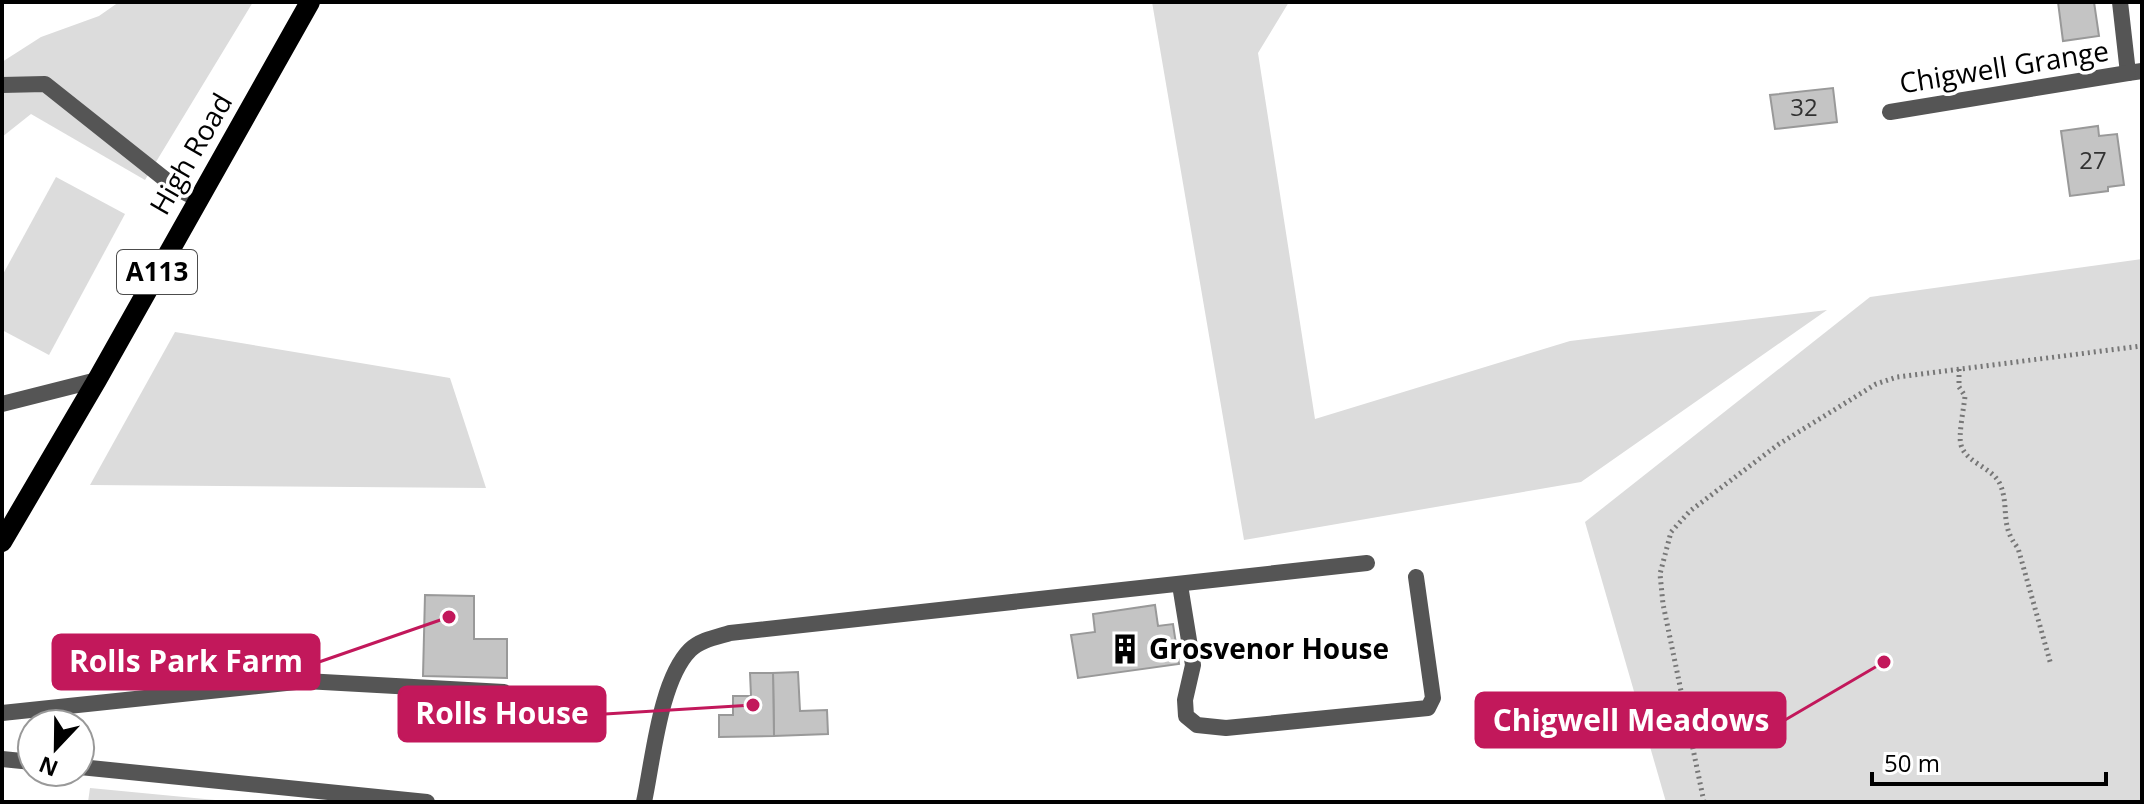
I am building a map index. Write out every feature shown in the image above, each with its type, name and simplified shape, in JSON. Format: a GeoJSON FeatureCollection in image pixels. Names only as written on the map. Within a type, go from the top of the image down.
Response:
{"type":"FeatureCollection","features":[{"type":"Feature","properties":{"kind":"main road","name":"High Road"},"geometry":{"type":"LineString","coordinates":[[2,542],[310,2]]}},
{"type":"Feature","properties":{"kind":"lane","name":"Chigwell Grange"},"geometry":{"type":"LineString","coordinates":[[1890,112],[2135,72],[2120,2]]}},
{"type":"Feature","properties":{"kind":"lane"},"geometry":{"type":"LineString","coordinates":[[2,85],[45,84],[176,188],[198,199]]}},
{"type":"Feature","properties":{"kind":"lane"},"geometry":{"type":"LineString","coordinates":[[2,404],[97,380]]}},
{"type":"Feature","properties":{"kind":"lane"},"geometry":{"type":"LineString","coordinates":[[644,802],[668,688],[692,648],[710,639],[730,633],[1367,563]]}},
{"type":"Feature","properties":{"kind":"lane"},"geometry":{"type":"LineString","coordinates":[[1180,585],[1193,665],[1185,700],[1186,716],[1197,725],[1226,728],[1428,708],[1433,698],[1416,577]]}},
{"type":"Feature","properties":{"kind":"lane"},"geometry":{"type":"LineString","coordinates":[[2,713],[305,681],[504,692]]}},
{"type":"Feature","properties":{"kind":"lane"},"geometry":{"type":"LineString","coordinates":[[96,769],[427,802]]}},
{"type":"Feature","properties":{"kind":"path"},"geometry":{"type":"LineString","coordinates":[[1704,802],[1663,604],[1660,574],[1671,532],[1690,511],[1779,444],[1876,384],[1897,377],[2142,346]]}},
{"type":"Feature","properties":{"kind":"path"},"geometry":{"type":"LineString","coordinates":[[1959,369],[1959,387],[1965,396],[1960,444],[1967,456],[1984,466],[2000,483],[2008,536],[2018,548],[2051,665]]}},
{"type":"Feature","properties":{"kind":"shaded area"},"geometry":{"type":"Polygon","coordinates":[[[119,2],[253,2],[145,180],[31,114],[2,137],[2,62],[41,37],[99,16],[119,2]]]}},
{"type":"Feature","properties":{"kind":"shaded area"},"geometry":{"type":"Polygon","coordinates":[[[1152,2],[1289,2],[1258,53],[1315,419],[1570,341],[1827,310],[1581,482],[1244,540],[1152,2]]]}},
{"type":"Feature","properties":{"kind":"shaded area"},"geometry":{"type":"Polygon","coordinates":[[[56,177],[125,214],[49,355],[2,330],[2,276],[56,177]]]}},
{"type":"Feature","properties":{"kind":"shaded area"},"geometry":{"type":"Polygon","coordinates":[[[2142,259],[2142,802],[1666,802],[1585,522],[1870,297],[2142,259]]]}},
{"type":"Feature","properties":{"kind":"shaded area"},"geometry":{"type":"Polygon","coordinates":[[[175,332],[450,378],[486,488],[90,485],[175,332]]]}},
{"type":"Feature","properties":{"kind":"shaded area"},"geometry":{"type":"Polygon","coordinates":[[[90,788],[236,802],[88,802],[90,788]]]}},
{"type":"Feature","properties":{"kind":"building"},"geometry":{"type":"Polygon","coordinates":[[[2058,2],[2094,2],[2099,36],[2063,41],[2058,2]]]}},
{"type":"Feature","properties":{"kind":"building"},"geometry":{"type":"Polygon","coordinates":[[[1833,88],[1837,122],[1775,129],[1770,95],[1833,88]]]}},
{"type":"Feature","properties":{"kind":"building"},"geometry":{"type":"Polygon","coordinates":[[[2098,126],[2099,136],[2117,134],[2124,185],[2108,187],[2108,191],[2070,196],[2061,131],[2098,126]]]}},
{"type":"Feature","properties":{"kind":"building"},"geometry":{"type":"Polygon","coordinates":[[[425,595],[474,596],[474,639],[507,639],[507,678],[423,676],[425,595]]]}},
{"type":"Feature","properties":{"kind":"building","name":"Grosvenor House"},"geometry":{"type":"Polygon","coordinates":[[[1155,605],[1158,626],[1173,624],[1179,664],[1078,678],[1071,635],[1095,632],[1093,614],[1155,605]]]}},
{"type":"Feature","properties":{"kind":"building"},"geometry":{"type":"Polygon","coordinates":[[[798,672],[800,711],[827,710],[828,734],[774,736],[773,673],[798,672]]]}},
{"type":"Feature","properties":{"kind":"building"},"geometry":{"type":"Polygon","coordinates":[[[750,673],[773,673],[774,736],[719,737],[719,715],[733,715],[733,696],[751,696],[750,673]]]}},
{"type":"Feature","properties":{"kind":"place","name":"Rolls Park Farm"},"geometry":{"type":"Point","coordinates":[449,617]}},
{"type":"Feature","properties":{"kind":"place","name":"Grosvenor House"},"geometry":{"type":"Point","coordinates":[1125,649]}},
{"type":"Feature","properties":{"kind":"place","name":"Chigwell Meadows"},"geometry":{"type":"Point","coordinates":[1884,662]}},
{"type":"Feature","properties":{"kind":"place","name":"Rolls House"},"geometry":{"type":"Point","coordinates":[753,705]}}]}
